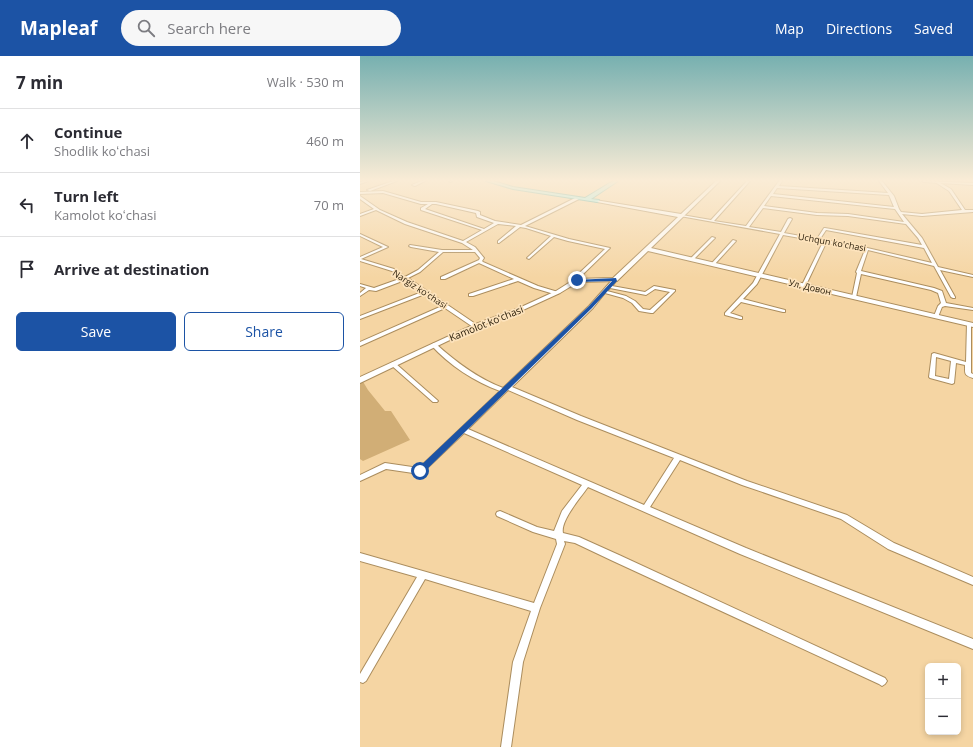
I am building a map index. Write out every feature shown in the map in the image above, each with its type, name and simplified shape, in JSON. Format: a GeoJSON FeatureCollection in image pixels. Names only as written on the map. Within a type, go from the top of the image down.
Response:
{"type":"FeatureCollection","features":[{"type":"Feature","properties":{"kind":"main road"},"geometry":{"type":"LineString","coordinates":[[667,213],[682,216]]}},
{"type":"Feature","properties":{"kind":"main road"},"geometry":{"type":"LineString","coordinates":[[577,280],[616,280],[685,213]]}},
{"type":"Feature","properties":{"kind":"main road","name":"Ул. Довон"},"geometry":{"type":"LineString","coordinates":[[647,249],[971,324]]}},
{"type":"Feature","properties":{"kind":"main road","name":"Kamolot koʻchasi"},"geometry":{"type":"LineString","coordinates":[[360,380],[475,326],[521,310],[556,293],[577,280]]}},
{"type":"Feature","properties":{"kind":"street"},"geometry":{"type":"LineString","coordinates":[[385,213],[406,223],[463,242],[474,248],[482,258],[480,261]]}},
{"type":"Feature","properties":{"kind":"street"},"geometry":{"type":"LineString","coordinates":[[435,213],[485,230]]}},
{"type":"Feature","properties":{"kind":"street"},"geometry":{"type":"LineString","coordinates":[[478,213],[478,216],[498,223],[527,227],[608,248],[587,267],[576,279],[577,280]]}},
{"type":"Feature","properties":{"kind":"street"},"geometry":{"type":"LineString","coordinates":[[499,242],[520,226],[549,213]]}},
{"type":"Feature","properties":{"kind":"street"},"geometry":{"type":"LineString","coordinates":[[712,221],[719,213]]}},
{"type":"Feature","properties":{"kind":"street"},"geometry":{"type":"LineString","coordinates":[[747,227],[757,213]]}},
{"type":"Feature","properties":{"kind":"street"},"geometry":{"type":"LineString","coordinates":[[811,213],[848,215],[907,223]]}},
{"type":"Feature","properties":{"kind":"street"},"geometry":{"type":"LineString","coordinates":[[900,214],[922,215],[937,213]]}},
{"type":"Feature","properties":{"kind":"street"},"geometry":{"type":"LineString","coordinates":[[900,214],[920,238],[953,297]]}},
{"type":"Feature","properties":{"kind":"street","name":"Uchqun ko'chasi"},"geometry":{"type":"LineString","coordinates":[[682,216],[867,249],[973,276]]}},
{"type":"Feature","properties":{"kind":"street"},"geometry":{"type":"LineString","coordinates":[[740,318],[727,314],[755,284],[790,219]]}},
{"type":"Feature","properties":{"kind":"street"},"geometry":{"type":"LineString","coordinates":[[463,242],[498,223]]}},
{"type":"Feature","properties":{"kind":"street"},"geometry":{"type":"LineString","coordinates":[[818,240],[825,229],[925,247]]}},
{"type":"Feature","properties":{"kind":"street"},"geometry":{"type":"LineString","coordinates":[[360,235],[386,247],[360,259]]}},
{"type":"Feature","properties":{"kind":"street"},"geometry":{"type":"LineString","coordinates":[[529,258],[554,235]]}},
{"type":"Feature","properties":{"kind":"street"},"geometry":{"type":"LineString","coordinates":[[692,259],[713,238]]}},
{"type":"Feature","properties":{"kind":"street"},"geometry":{"type":"LineString","coordinates":[[713,264],[734,241]]}},
{"type":"Feature","properties":{"kind":"street"},"geometry":{"type":"LineString","coordinates":[[804,285],[825,241]]}},
{"type":"Feature","properties":{"kind":"street"},"geometry":{"type":"LineString","coordinates":[[411,246],[442,251],[475,251]]}},
{"type":"Feature","properties":{"kind":"street"},"geometry":{"type":"LineString","coordinates":[[854,297],[858,272],[867,249]]}},
{"type":"Feature","properties":{"kind":"street"},"geometry":{"type":"LineString","coordinates":[[360,285],[374,290],[406,278],[419,271],[442,251]]}},
{"type":"Feature","properties":{"kind":"street","name":"Nargiz koʻchasi"},"geometry":{"type":"LineString","coordinates":[[360,259],[380,268],[393,270],[475,326]]}},
{"type":"Feature","properties":{"kind":"street"},"geometry":{"type":"LineString","coordinates":[[443,278],[480,261]]}},
{"type":"Feature","properties":{"kind":"street"},"geometry":{"type":"LineString","coordinates":[[480,261],[499,271],[556,293]]}},
{"type":"Feature","properties":{"kind":"street"},"geometry":{"type":"LineString","coordinates":[[858,272],[940,292],[944,304]]}},
{"type":"Feature","properties":{"kind":"street"},"geometry":{"type":"LineString","coordinates":[[471,295],[518,279]]}},
{"type":"Feature","properties":{"kind":"street"},"geometry":{"type":"LineString","coordinates":[[360,478],[386,466],[420,471],[616,280]]}},
{"type":"Feature","properties":{"kind":"street"},"geometry":{"type":"LineString","coordinates":[[654,287],[673,291],[651,312],[641,310],[637,303],[628,297],[607,289],[646,294],[654,287]]}},
{"type":"Feature","properties":{"kind":"street"},"geometry":{"type":"LineString","coordinates":[[360,295],[369,288]]}},
{"type":"Feature","properties":{"kind":"street"},"geometry":{"type":"LineString","coordinates":[[360,318],[425,292]]}},
{"type":"Feature","properties":{"kind":"street"},"geometry":{"type":"LineString","coordinates":[[740,300],[783,311]]}},
{"type":"Feature","properties":{"kind":"street"},"geometry":{"type":"LineString","coordinates":[[936,316],[940,306],[944,304],[973,309]]}},
{"type":"Feature","properties":{"kind":"street"},"geometry":{"type":"LineString","coordinates":[[360,344],[446,306]]}},
{"type":"Feature","properties":{"kind":"street"},"geometry":{"type":"LineString","coordinates":[[971,324],[968,374],[973,376]]}},
{"type":"Feature","properties":{"kind":"street"},"geometry":{"type":"LineString","coordinates":[[434,345],[454,363],[479,379],[745,483],[844,517],[891,546],[973,581]]}},
{"type":"Feature","properties":{"kind":"street"},"geometry":{"type":"LineString","coordinates":[[954,360],[952,382],[932,377],[934,355],[954,360],[968,364]]}},
{"type":"Feature","properties":{"kind":"street"},"geometry":{"type":"LineString","coordinates":[[392,364],[435,401]]}},
{"type":"Feature","properties":{"kind":"street"},"geometry":{"type":"LineString","coordinates":[[463,430],[750,554],[973,644]]}},
{"type":"Feature","properties":{"kind":"street"},"geometry":{"type":"LineString","coordinates":[[645,508],[678,457]]}},
{"type":"Feature","properties":{"kind":"street"},"geometry":{"type":"LineString","coordinates":[[506,747],[518,662],[536,608],[561,544],[558,530],[565,513],[587,484]]}},
{"type":"Feature","properties":{"kind":"street"},"geometry":{"type":"LineString","coordinates":[[500,514],[536,530],[576,540],[882,681]]}},
{"type":"Feature","properties":{"kind":"street"},"geometry":{"type":"LineString","coordinates":[[360,557],[536,608]]}},
{"type":"Feature","properties":{"kind":"street"},"geometry":{"type":"LineString","coordinates":[[362,678],[423,575]]}},
{"type":"Feature","properties":{"kind":"shaded area"},"geometry":{"type":"Polygon","coordinates":[[[362,380],[385,411],[391,411],[410,440],[363,461],[360,459],[360,382],[362,380]]]}},
{"type":"Feature","properties":{"kind":"route"},"geometry":{"type":"LineString","coordinates":[[420,471],[591,307],[616,280],[577,280]]}}]}
